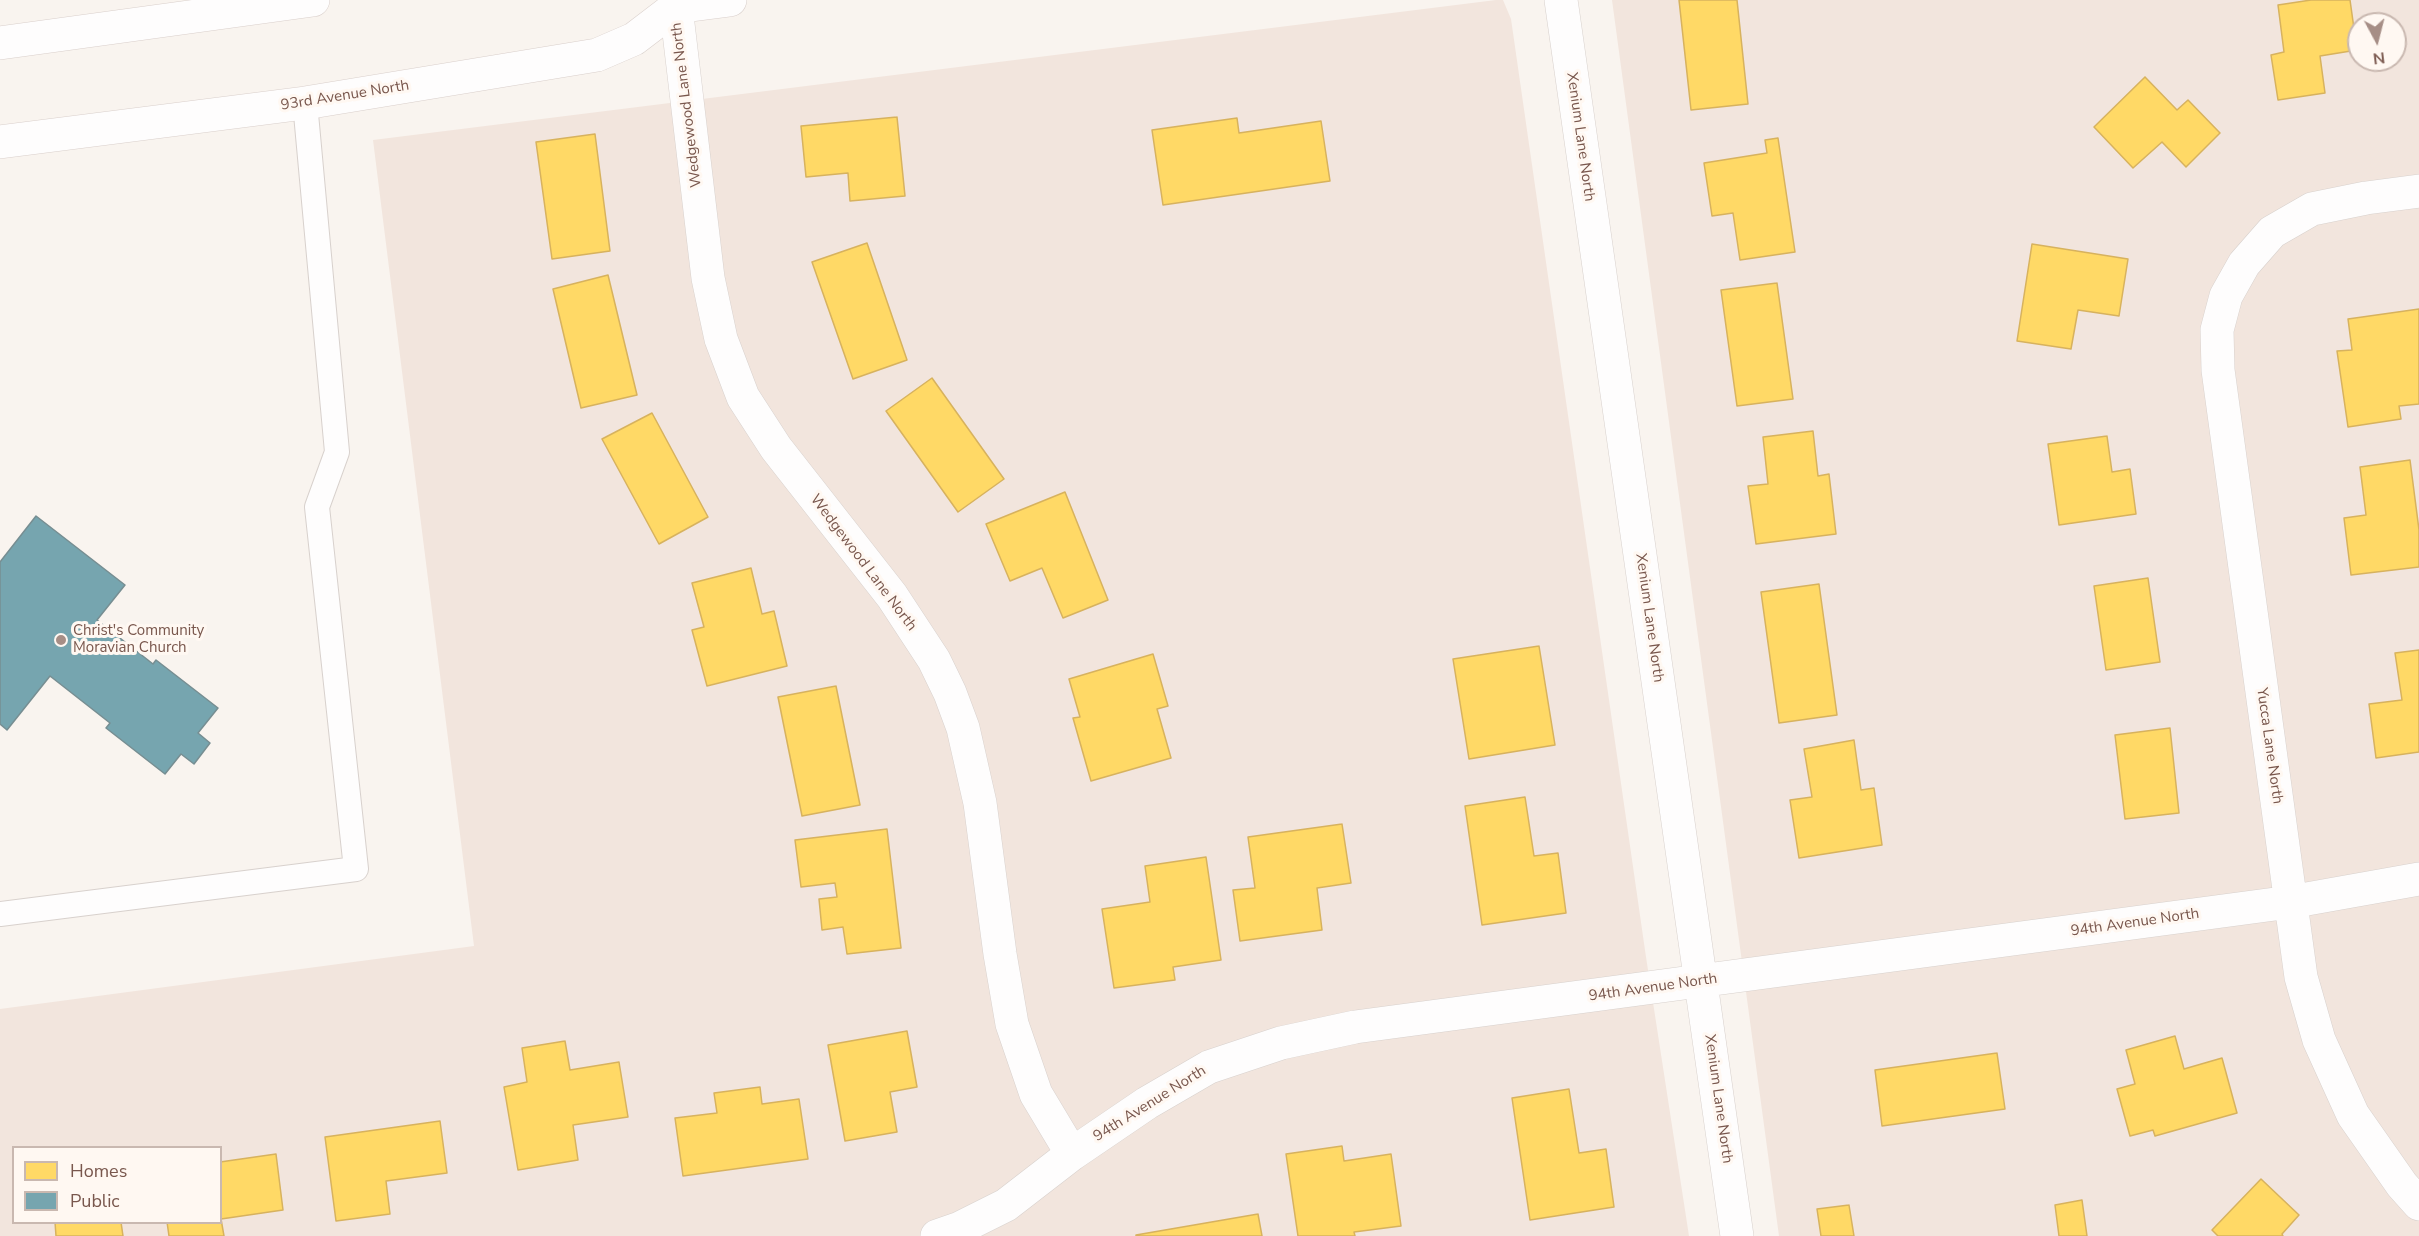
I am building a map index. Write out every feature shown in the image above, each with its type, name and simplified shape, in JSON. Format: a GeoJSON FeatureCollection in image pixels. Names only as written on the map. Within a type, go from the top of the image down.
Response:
{"type":"FeatureCollection","features":[{"type":"Feature","properties":{"kind":"street"},"geometry":{"type":"LineString","coordinates":[[0,43],[313,0]]}},
{"type":"Feature","properties":{"kind":"street","name":"93rd Avenue North"},"geometry":{"type":"LineString","coordinates":[[0,142],[305,103],[597,55],[634,39],[673,2],[730,0]]}},
{"type":"Feature","properties":{"kind":"street","name":"Xenium Lane North"},"geometry":{"type":"LineString","coordinates":[[1561,0],[1737,1236]]}},
{"type":"Feature","properties":{"kind":"street","name":"Wedgewood Lane North"},"geometry":{"type":"LineString","coordinates":[[673,2],[708,278],[721,339],[748,406],[776,448],[892,596],[934,660],[950,693],[963,728],[980,803],[1000,954],[1012,1024],[1036,1094],[1072,1154]]}},
{"type":"Feature","properties":{"kind":"street","name":"Yucca Lane North"},"geometry":{"type":"LineString","coordinates":[[2419,191],[2366,198],[2313,209],[2272,232],[2244,264],[2226,296],[2217,330],[2218,370],[2301,976],[2319,1040],[2353,1115],[2402,1185],[2419,1204]]}},
{"type":"Feature","properties":{"kind":"street","name":"94th Avenue North"},"geometry":{"type":"LineString","coordinates":[[937,1236],[960,1228],[1006,1205],[1072,1154],[1147,1103],[1209,1067],[1281,1043],[1355,1027],[2290,902],[2419,879]]}},
{"type":"Feature","properties":{"kind":"lane"},"geometry":{"type":"LineString","coordinates":[[0,914],[356,869],[317,507],[337,452],[305,103]]}},
{"type":"Feature","properties":{"kind":"shaded area"},"geometry":{"type":"Polygon","coordinates":[[[1503,0],[1511,19],[1646,957],[1689,1236],[0,1236],[0,1009],[474,946],[373,140],[1503,0]]]}},
{"type":"Feature","properties":{"kind":"shaded area"},"geometry":{"type":"Polygon","coordinates":[[[1612,0],[2419,0],[2419,1236],[1779,1236],[1612,0]]]}},
{"type":"Feature","properties":{"kind":"building: Homes"},"geometry":{"type":"Polygon","coordinates":[[[1679,0],[1737,0],[1748,104],[1691,110],[1679,0]]]}},
{"type":"Feature","properties":{"kind":"building: Homes"},"geometry":{"type":"Polygon","coordinates":[[[2311,0],[2350,0],[2352,12],[2347,12],[2347,52],[2320,56],[2325,93],[2278,100],[2271,55],[2284,52],[2278,5],[2311,0]]]}},
{"type":"Feature","properties":{"kind":"building: Homes"},"geometry":{"type":"Polygon","coordinates":[[[2145,77],[2177,110],[2188,100],[2220,133],[2186,167],[2162,142],[2133,168],[2094,127],[2145,77]]]}},
{"type":"Feature","properties":{"kind":"building: Homes"},"geometry":{"type":"Polygon","coordinates":[[[897,117],[905,196],[850,201],[848,173],[806,177],[801,126],[897,117]]]}},
{"type":"Feature","properties":{"kind":"building: Homes"},"geometry":{"type":"Polygon","coordinates":[[[1237,118],[1239,133],[1321,121],[1330,181],[1163,205],[1152,130],[1237,118]]]}},
{"type":"Feature","properties":{"kind":"building: Homes"},"geometry":{"type":"Polygon","coordinates":[[[595,134],[610,251],[552,259],[536,142],[595,134]]]}},
{"type":"Feature","properties":{"kind":"building: Homes"},"geometry":{"type":"Polygon","coordinates":[[[1778,138],[1795,252],[1740,260],[1733,213],[1712,216],[1704,163],[1767,153],[1765,140],[1778,138]]]}},
{"type":"Feature","properties":{"kind":"building: Homes"},"geometry":{"type":"Polygon","coordinates":[[[867,243],[907,360],[853,379],[812,262],[867,243]]]}},
{"type":"Feature","properties":{"kind":"building: Homes"},"geometry":{"type":"Polygon","coordinates":[[[2032,244],[2128,259],[2119,316],[2078,310],[2071,349],[2017,341],[2032,244]]]}},
{"type":"Feature","properties":{"kind":"building: Homes"},"geometry":{"type":"Polygon","coordinates":[[[608,275],[637,395],[581,408],[553,289],[608,275]]]}},
{"type":"Feature","properties":{"kind":"building: Homes"},"geometry":{"type":"Polygon","coordinates":[[[1777,283],[1793,399],[1737,406],[1721,290],[1777,283]]]}},
{"type":"Feature","properties":{"kind":"building: Homes"},"geometry":{"type":"Polygon","coordinates":[[[2419,309],[2419,404],[2399,406],[2401,419],[2348,427],[2337,351],[2352,350],[2348,319],[2419,309]]]}},
{"type":"Feature","properties":{"kind":"building: Homes"},"geometry":{"type":"Polygon","coordinates":[[[932,378],[1004,479],[958,512],[886,411],[932,378]]]}},
{"type":"Feature","properties":{"kind":"building: Homes"},"geometry":{"type":"Polygon","coordinates":[[[652,413],[708,517],[659,544],[602,439],[652,413]]]}},
{"type":"Feature","properties":{"kind":"building: Homes"},"geometry":{"type":"Polygon","coordinates":[[[1813,431],[1818,476],[1829,474],[1836,534],[1756,544],[1748,486],[1768,484],[1763,437],[1813,431]]]}},
{"type":"Feature","properties":{"kind":"building: Homes"},"geometry":{"type":"Polygon","coordinates":[[[2107,436],[2112,472],[2130,469],[2136,514],[2059,525],[2048,444],[2107,436]]]}},
{"type":"Feature","properties":{"kind":"building: Homes"},"geometry":{"type":"Polygon","coordinates":[[[2410,460],[2419,530],[2419,567],[2351,575],[2344,518],[2366,515],[2360,467],[2410,460]]]}},
{"type":"Feature","properties":{"kind":"building: Homes"},"geometry":{"type":"Polygon","coordinates":[[[1065,492],[1108,600],[1063,618],[1042,568],[1010,581],[986,524],[1065,492]]]}},
{"type":"Feature","properties":{"kind":"building: Homes"},"geometry":{"type":"Polygon","coordinates":[[[751,568],[762,614],[774,611],[787,666],[707,686],[692,630],[704,627],[692,583],[751,568]]]}},
{"type":"Feature","properties":{"kind":"building: Homes"},"geometry":{"type":"Polygon","coordinates":[[[2148,578],[2160,662],[2106,670],[2094,586],[2148,578]]]}},
{"type":"Feature","properties":{"kind":"building: Homes"},"geometry":{"type":"Polygon","coordinates":[[[1819,584],[1837,715],[1779,723],[1761,592],[1819,584]]]}},
{"type":"Feature","properties":{"kind":"building: Homes"},"geometry":{"type":"Polygon","coordinates":[[[1539,646],[1555,745],[1469,759],[1453,659],[1539,646]]]}},
{"type":"Feature","properties":{"kind":"building: Homes"},"geometry":{"type":"Polygon","coordinates":[[[2419,650],[2419,752],[2376,758],[2369,704],[2402,700],[2395,653],[2419,650]]]}},
{"type":"Feature","properties":{"kind":"building: Homes"},"geometry":{"type":"Polygon","coordinates":[[[1153,654],[1168,706],[1157,709],[1171,758],[1091,781],[1073,718],[1080,717],[1069,679],[1153,654]]]}},
{"type":"Feature","properties":{"kind":"building: Homes"},"geometry":{"type":"Polygon","coordinates":[[[836,686],[860,805],[802,816],[778,697],[836,686]]]}},
{"type":"Feature","properties":{"kind":"building: Homes"},"geometry":{"type":"Polygon","coordinates":[[[2170,728],[2179,813],[2125,819],[2115,735],[2170,728]]]}},
{"type":"Feature","properties":{"kind":"building: Homes"},"geometry":{"type":"Polygon","coordinates":[[[1854,740],[1861,790],[1874,788],[1882,845],[1799,858],[1790,800],[1812,797],[1804,749],[1854,740]]]}},
{"type":"Feature","properties":{"kind":"building: Homes"},"geometry":{"type":"Polygon","coordinates":[[[1525,797],[1534,856],[1558,853],[1566,913],[1482,925],[1465,806],[1525,797]]]}},
{"type":"Feature","properties":{"kind":"building: Homes"},"geometry":{"type":"Polygon","coordinates":[[[1342,824],[1351,883],[1317,888],[1322,930],[1240,941],[1233,890],[1255,888],[1248,837],[1342,824]]]}},
{"type":"Feature","properties":{"kind":"building: Homes"},"geometry":{"type":"Polygon","coordinates":[[[887,829],[901,948],[847,954],[843,927],[822,930],[819,899],[837,897],[835,883],[801,887],[795,840],[887,829]]]}},
{"type":"Feature","properties":{"kind":"building: Homes"},"geometry":{"type":"Polygon","coordinates":[[[1206,857],[1221,960],[1173,967],[1175,980],[1114,988],[1102,909],[1150,902],[1145,866],[1206,857]]]}},
{"type":"Feature","properties":{"kind":"building: Homes"},"geometry":{"type":"Polygon","coordinates":[[[907,1031],[917,1087],[890,1092],[897,1132],[845,1141],[828,1045],[907,1031]]]}},
{"type":"Feature","properties":{"kind":"building: Homes"},"geometry":{"type":"Polygon","coordinates":[[[2175,1036],[2184,1069],[2222,1058],[2237,1113],[2155,1136],[2153,1130],[2130,1136],[2117,1089],[2135,1084],[2126,1050],[2175,1036]]]}},
{"type":"Feature","properties":{"kind":"building: Homes"},"geometry":{"type":"Polygon","coordinates":[[[565,1041],[570,1070],[619,1062],[628,1117],[573,1125],[578,1160],[518,1170],[504,1087],[527,1082],[522,1048],[565,1041]]]}},
{"type":"Feature","properties":{"kind":"building: Homes"},"geometry":{"type":"Polygon","coordinates":[[[1997,1053],[2005,1109],[1882,1126],[1875,1070],[1997,1053]]]}},
{"type":"Feature","properties":{"kind":"building: Homes"},"geometry":{"type":"Polygon","coordinates":[[[760,1087],[762,1104],[799,1099],[808,1159],[683,1176],[675,1118],[717,1113],[714,1093],[760,1087]]]}},
{"type":"Feature","properties":{"kind":"building: Homes"},"geometry":{"type":"Polygon","coordinates":[[[1569,1089],[1579,1153],[1606,1149],[1614,1207],[1530,1220],[1512,1098],[1569,1089]]]}},
{"type":"Feature","properties":{"kind":"building: Homes"},"geometry":{"type":"Polygon","coordinates":[[[440,1121],[447,1173],[386,1181],[390,1214],[336,1221],[325,1137],[440,1121]]]}},
{"type":"Feature","properties":{"kind":"building: Homes"},"geometry":{"type":"Polygon","coordinates":[[[1342,1146],[1344,1161],[1391,1154],[1401,1226],[1354,1232],[1355,1236],[1298,1236],[1286,1154],[1342,1146]]]}},
{"type":"Feature","properties":{"kind":"building: Homes"},"geometry":{"type":"Polygon","coordinates":[[[276,1154],[283,1210],[222,1219],[222,1162],[276,1154]]]}},
{"type":"Feature","properties":{"kind":"building: Homes"},"geometry":{"type":"Polygon","coordinates":[[[2261,1179],[2299,1215],[2282,1234],[2283,1236],[2218,1236],[2212,1230],[2261,1179]]]}},
{"type":"Feature","properties":{"kind":"building: Homes"},"geometry":{"type":"Polygon","coordinates":[[[2082,1200],[2087,1236],[2059,1236],[2055,1205],[2082,1200]]]}},
{"type":"Feature","properties":{"kind":"building: Homes"},"geometry":{"type":"Polygon","coordinates":[[[1849,1205],[1854,1236],[1821,1236],[1817,1209],[1849,1205]]]}},
{"type":"Feature","properties":{"kind":"building: Homes"},"geometry":{"type":"Polygon","coordinates":[[[1258,1214],[1262,1236],[1136,1236],[1136,1235],[1258,1214]]]}},
{"type":"Feature","properties":{"kind":"building: Homes"},"geometry":{"type":"Polygon","coordinates":[[[55,1224],[121,1224],[123,1236],[56,1236],[55,1224]]]}},
{"type":"Feature","properties":{"kind":"building: Homes"},"geometry":{"type":"Polygon","coordinates":[[[167,1224],[222,1224],[224,1236],[169,1236],[167,1224]]]}},
{"type":"Feature","properties":{"kind":"building: Public","name":"Christ's Community Moravian Church"},"geometry":{"type":"Polygon","coordinates":[[[36,516],[125,585],[97,620],[153,664],[156,660],[218,708],[198,733],[210,743],[194,764],[181,754],[165,774],[106,728],[110,723],[50,676],[7,730],[0,724],[0,562],[36,516]]]}},
{"type":"Feature","properties":{"kind":"place","name":"Christ's Community Moravian Church"},"geometry":{"type":"Point","coordinates":[61,640]}}]}
